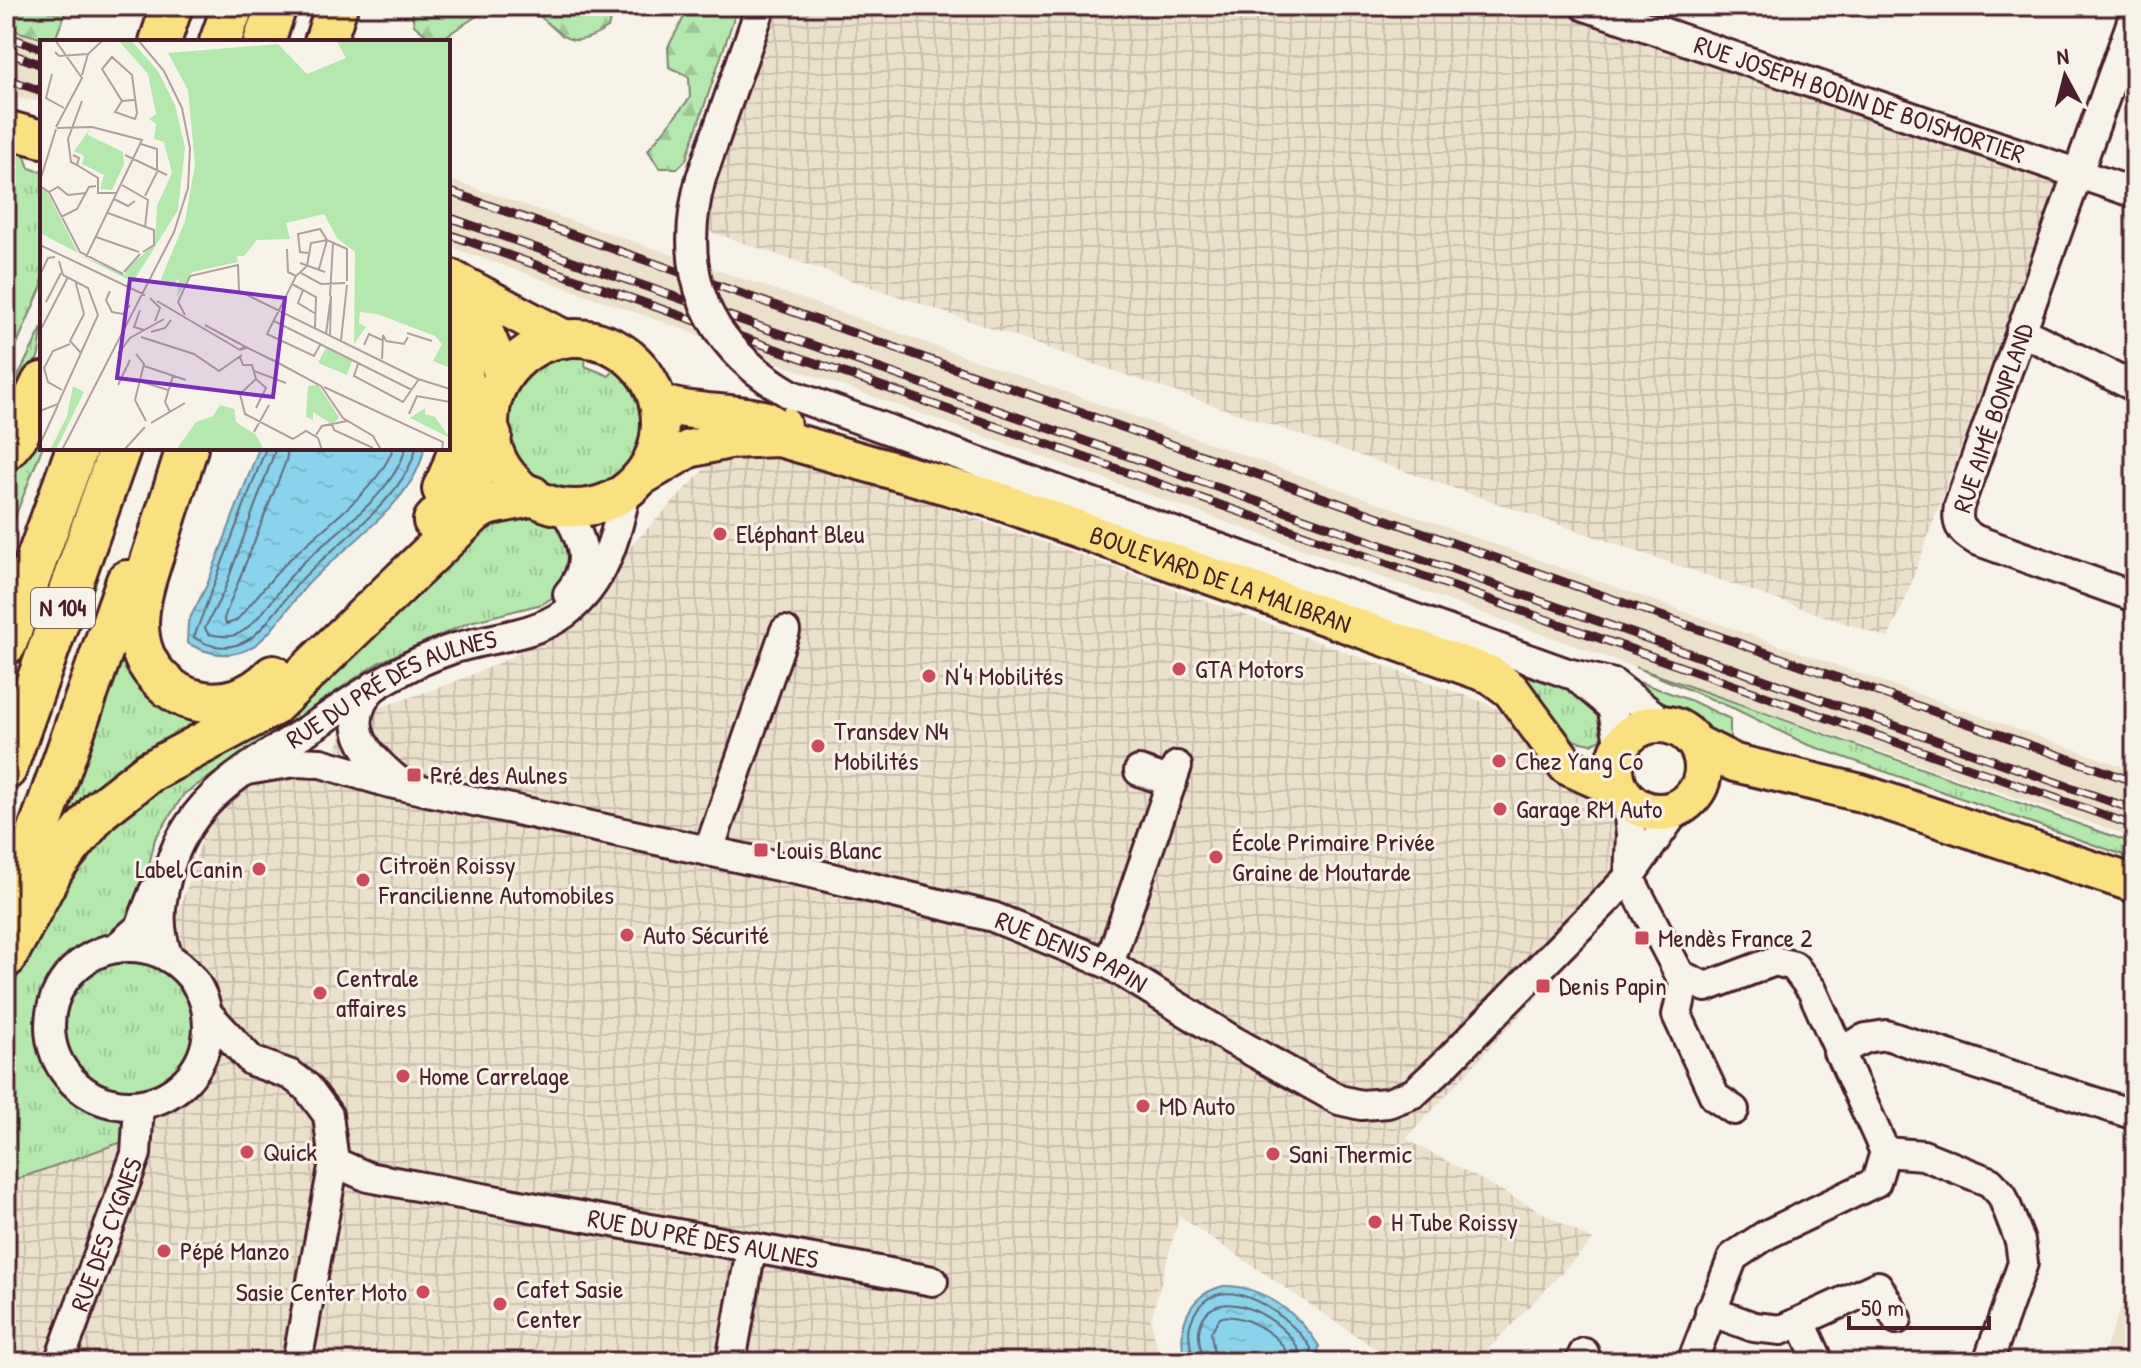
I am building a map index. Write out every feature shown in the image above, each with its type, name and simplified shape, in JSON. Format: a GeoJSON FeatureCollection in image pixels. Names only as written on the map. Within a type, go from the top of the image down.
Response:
{"type":"FeatureCollection","features":[{"type":"Feature","properties":{"kind":"highway"},"geometry":{"type":"LineString","coordinates":[[161,40],[172,6]]}},
{"type":"Feature","properties":{"kind":"highway"},"geometry":{"type":"LineString","coordinates":[[221,40],[233,6]]}},
{"type":"Feature","properties":{"kind":"highway"},"geometry":{"type":"LineString","coordinates":[[265,40],[276,6]]}},
{"type":"Feature","properties":{"kind":"highway"},"geometry":{"type":"LineString","coordinates":[[326,40],[337,6]]}},
{"type":"Feature","properties":{"kind":"highway"},"geometry":{"type":"LineString","coordinates":[[418,533],[421,517],[442,492],[459,453],[462,370],[450,336]]}},
{"type":"Feature","properties":{"kind":"highway"},"geometry":{"type":"LineString","coordinates":[[6,449],[17,436],[40,387]]}},
{"type":"Feature","properties":{"kind":"highway"},"geometry":{"type":"LineString","coordinates":[[186,450],[144,588],[137,625],[140,648],[151,669],[170,688],[192,700],[225,702],[263,687],[461,494],[477,470],[491,436]]}},
{"type":"Feature","properties":{"kind":"highway","name":"N 104"},"geometry":{"type":"LineString","coordinates":[[6,644],[76,450]]}},
{"type":"Feature","properties":{"kind":"highway","name":"N 104"},"geometry":{"type":"LineString","coordinates":[[6,769],[119,450]]}},
{"type":"Feature","properties":{"kind":"highway"},"geometry":{"type":"LineString","coordinates":[[6,924],[173,450]]}},
{"type":"Feature","properties":{"kind":"highway"},"geometry":{"type":"LineString","coordinates":[[6,957],[54,867],[100,810],[149,772],[237,727],[281,698],[474,512],[486,505],[548,502]]}},
{"type":"Feature","properties":{"kind":"main road"},"geometry":{"type":"LineString","coordinates":[[6,129],[40,138]]}},
{"type":"Feature","properties":{"kind":"main road"},"geometry":{"type":"LineString","coordinates":[[450,278],[565,339]]}},
{"type":"Feature","properties":{"kind":"main road"},"geometry":{"type":"LineString","coordinates":[[450,300],[483,328],[504,376]]}},
{"type":"Feature","properties":{"kind":"main road"},"geometry":{"type":"LineString","coordinates":[[565,339],[596,341],[623,353],[645,374],[658,402],[660,433],[651,462],[634,484],[597,506],[548,502],[504,471],[491,436],[492,405],[504,376],[537,347],[565,339]]}},
{"type":"Feature","properties":{"kind":"main road","name":"BOULEVARD DE LA MALIBRAN"},"geometry":{"type":"LineString","coordinates":[[658,402],[673,408],[755,417],[884,466]]}},
{"type":"Feature","properties":{"kind":"main road","name":"BOULEVARD DE LA MALIBRAN"},"geometry":{"type":"LineString","coordinates":[[634,484],[689,449],[760,437],[779,438],[884,466],[996,500],[1491,675],[1511,690],[1537,723],[1568,749],[1621,773]]}},
{"type":"Feature","properties":{"kind":"main road"},"geometry":{"type":"LineString","coordinates":[[1790,779],[1648,810],[1621,773],[1646,727],[1666,725],[1679,728],[1697,744],[1735,763],[1790,779],[1861,793],[2135,884]]}},
{"type":"Feature","properties":{"kind":"main road"},"geometry":{"type":"LineString","coordinates":[[1686,802],[1703,773],[1697,744]]}},
{"type":"Feature","properties":{"kind":"main road"},"geometry":{"type":"LineString","coordinates":[[2056,859],[2135,893]]}},
{"type":"Feature","properties":{"kind":"street"},"geometry":{"type":"LineString","coordinates":[[761,6],[701,178],[691,238],[703,300],[717,329],[753,371],[792,395],[1567,673],[1614,684],[1666,725]]}},
{"type":"Feature","properties":{"kind":"street","name":"RUE JOSEPH BODIN DE BOISMORTIER"},"geometry":{"type":"LineString","coordinates":[[1585,6],[2135,193]]}},
{"type":"Feature","properties":{"kind":"street","name":"RUE AIMÉ BONPLAND"},"geometry":{"type":"LineString","coordinates":[[2135,13],[1956,521],[1963,533],[1976,540],[2135,597]]}},
{"type":"Feature","properties":{"kind":"street"},"geometry":{"type":"LineString","coordinates":[[2021,331],[2135,387]]}},
{"type":"Feature","properties":{"kind":"street","name":"RUE DU PRÉ DES AULNES"},"geometry":{"type":"LineString","coordinates":[[168,957],[161,937],[161,903],[169,867],[188,823],[216,792],[374,686],[448,650],[536,628],[565,613],[585,595],[607,561],[634,484]]}},
{"type":"Feature","properties":{"kind":"street","name":"RUE DU PRÉ DES AULNES"},"geometry":{"type":"LineString","coordinates":[[116,948],[140,927],[148,913],[165,847],[179,819],[202,790],[382,669],[449,640],[543,613],[566,596],[582,572],[584,556],[579,533],[548,502]]}},
{"type":"Feature","properties":{"kind":"street"},"geometry":{"type":"LineString","coordinates":[[709,850],[789,663],[785,631]]}},
{"type":"Feature","properties":{"kind":"street"},"geometry":{"type":"LineString","coordinates":[[1567,673],[1594,689],[1612,707],[1631,835],[1629,877],[1673,965],[1685,979],[1706,987],[1718,985],[1765,964],[1787,962],[1803,974],[1885,1152],[1876,1182],[1766,1235],[1733,1257],[1692,1362]]}},
{"type":"Feature","properties":{"kind":"street","name":"RUE DENIS PAPIN"},"geometry":{"type":"LineString","coordinates":[[374,686],[360,707],[359,736],[371,759],[403,785]]}},
{"type":"Feature","properties":{"kind":"street","name":"RUE DENIS PAPIN"},"geometry":{"type":"LineString","coordinates":[[247,770],[310,762],[403,785],[709,850],[993,917],[1109,964],[1232,1040],[1339,1100],[1361,1105],[1388,1103],[1414,1093],[1443,1066],[1629,877],[1686,802]]}},
{"type":"Feature","properties":{"kind":"street"},"geometry":{"type":"LineString","coordinates":[[1109,964],[1174,774],[1139,771]]}},
{"type":"Feature","properties":{"kind":"street"},"geometry":{"type":"LineString","coordinates":[[252,1061],[187,1080],[161,1098],[139,1105],[109,1103],[81,1090],[60,1067],[50,1038],[51,1007],[64,980],[87,959],[116,948],[143,948],[168,957],[194,981],[207,1013],[252,1061],[291,1075],[319,1100],[328,1115],[334,1162],[297,1362]]}},
{"type":"Feature","properties":{"kind":"street"},"geometry":{"type":"LineString","coordinates":[[1685,979],[1677,1015],[1715,1097],[1734,1110]]}},
{"type":"Feature","properties":{"kind":"street"},"geometry":{"type":"LineString","coordinates":[[187,1080],[204,1052],[207,1013]]}},
{"type":"Feature","properties":{"kind":"street"},"geometry":{"type":"LineString","coordinates":[[1838,1052],[1866,1038],[1886,1035],[2135,1115]]}},
{"type":"Feature","properties":{"kind":"street","name":"RUE DES CYGNES"},"geometry":{"type":"LineString","coordinates":[[59,1362],[136,1154],[139,1105]]}},
{"type":"Feature","properties":{"kind":"street"},"geometry":{"type":"LineString","coordinates":[[1885,1152],[1923,1155],[1968,1172],[1990,1182],[2006,1203],[2020,1241],[2023,1263],[1988,1362]]}},
{"type":"Feature","properties":{"kind":"street","name":"RUE DU PRÉ DES AULNES"},"geometry":{"type":"LineString","coordinates":[[334,1162],[368,1177],[933,1281]]}},
{"type":"Feature","properties":{"kind":"street"},"geometry":{"type":"LineString","coordinates":[[731,1362],[751,1249]]}},
{"type":"Feature","properties":{"kind":"street"},"geometry":{"type":"LineString","coordinates":[[1710,1311],[1772,1331],[1801,1322],[1878,1286],[1897,1319]]}},
{"type":"Feature","properties":{"kind":"street"},"geometry":{"type":"LineString","coordinates":[[1801,1322],[1819,1362]]}},
{"type":"Feature","properties":{"kind":"shaded area"},"geometry":{"type":"Polygon","coordinates":[[[772,6],[1634,6],[2067,156],[1903,605],[1888,638],[700,228],[710,182],[772,6]]]}},
{"type":"Feature","properties":{"kind":"shaded area"},"geometry":{"type":"Polygon","coordinates":[[[6,28],[40,40],[40,102],[6,97],[6,28]]]}},
{"type":"Feature","properties":{"kind":"shaded area"},"geometry":{"type":"Polygon","coordinates":[[[450,180],[791,295],[2135,771],[2135,838],[1635,667],[450,247],[450,180]]]}},
{"type":"Feature","properties":{"kind":"shaded area"},"geometry":{"type":"Polygon","coordinates":[[[771,448],[1069,551],[1489,704],[1514,720],[1557,772],[1611,815],[1618,861],[1611,916],[1406,1139],[1593,1240],[1476,1362],[1395,1362],[1179,1216],[1151,1319],[1160,1362],[6,1362],[6,1183],[119,1143],[137,1148],[150,1102],[175,1091],[187,1080],[204,1052],[208,1026],[204,1002],[188,973],[177,917],[211,812],[240,786],[284,773],[331,780],[343,720],[452,683],[510,658],[569,620],[613,565],[715,458],[771,448]]]}},
{"type":"Feature","properties":{"kind":"shaded area"},"geometry":{"type":"Polygon","coordinates":[[[2126,1293],[2135,1296],[2135,1362],[2101,1362],[2126,1293]]]}},
{"type":"Feature","properties":{"kind":"green space"},"geometry":{"type":"Polygon","coordinates":[[[6,6],[68,6],[55,40],[6,28],[6,6]]]}},
{"type":"Feature","properties":{"kind":"green space"},"geometry":{"type":"Polygon","coordinates":[[[411,6],[492,6],[446,36],[427,36],[414,25],[411,6]]]}},
{"type":"Feature","properties":{"kind":"green space"},"geometry":{"type":"Polygon","coordinates":[[[526,6],[613,6],[608,28],[581,40],[571,40],[526,6]]]}},
{"type":"Feature","properties":{"kind":"green space"},"geometry":{"type":"Polygon","coordinates":[[[690,6],[738,6],[686,160],[678,168],[659,168],[648,150],[690,98],[689,77],[669,67],[668,47],[690,6]]]}},
{"type":"Feature","properties":{"kind":"green space"},"geometry":{"type":"Polygon","coordinates":[[[6,148],[24,154],[29,168],[40,171],[40,291],[6,369],[6,148]]]}},
{"type":"Feature","properties":{"kind":"green space"},"geometry":{"type":"Polygon","coordinates":[[[40,332],[39,355],[6,425],[6,400],[40,332]]]}},
{"type":"Feature","properties":{"kind":"green space"},"geometry":{"type":"Polygon","coordinates":[[[586,356],[585,366],[609,376],[615,369],[640,402],[645,433],[633,460],[611,480],[582,491],[553,490],[527,474],[509,441],[507,423],[510,405],[517,388],[535,369],[556,359],[586,356]]]}},
{"type":"Feature","properties":{"kind":"green space"},"geometry":{"type":"Polygon","coordinates":[[[40,414],[41,450],[6,540],[6,468],[40,414]]]}},
{"type":"Feature","properties":{"kind":"green space"},"geometry":{"type":"Polygon","coordinates":[[[524,509],[558,524],[576,560],[555,596],[542,604],[470,622],[378,663],[184,794],[155,839],[137,917],[121,933],[86,945],[71,955],[53,975],[41,1004],[39,1036],[57,1085],[86,1108],[119,1119],[126,1126],[128,1145],[119,1143],[6,1183],[6,1008],[18,976],[92,842],[464,530],[524,509]]]}},
{"type":"Feature","properties":{"kind":"green space"},"geometry":{"type":"Polygon","coordinates":[[[123,644],[214,717],[60,828],[123,644]]]}},
{"type":"Feature","properties":{"kind":"green space"},"geometry":{"type":"Polygon","coordinates":[[[1483,655],[1540,672],[1578,690],[1593,703],[1602,718],[1604,737],[1592,744],[1575,741],[1483,655]]]}},
{"type":"Feature","properties":{"kind":"green space"},"geometry":{"type":"Polygon","coordinates":[[[1635,667],[2135,844],[2135,859],[1806,744],[1735,709],[1635,667]]]}},
{"type":"Feature","properties":{"kind":"green space"},"geometry":{"type":"Polygon","coordinates":[[[1622,676],[1692,701],[1730,719],[1730,755],[1690,720],[1658,708],[1622,676]]]}},
{"type":"Feature","properties":{"kind":"green space"},"geometry":{"type":"Polygon","coordinates":[[[130,958],[156,963],[179,978],[194,1001],[199,1027],[194,1053],[179,1076],[156,1091],[130,1096],[104,1091],[81,1076],[66,1053],[61,1027],[66,1001],[81,978],[104,963],[130,958]]]}},
{"type":"Feature","properties":{"kind":"water"},"geometry":{"type":"Polygon","coordinates":[[[258,450],[423,450],[408,486],[394,504],[309,583],[267,635],[252,647],[227,654],[211,653],[187,643],[188,622],[207,585],[258,450]]]}},
{"type":"Feature","properties":{"kind":"water"},"geometry":{"type":"Polygon","coordinates":[[[1223,1286],[1252,1290],[1290,1313],[1319,1346],[1317,1362],[1185,1362],[1182,1337],[1187,1315],[1200,1297],[1223,1286]]]}},
{"type":"Feature","properties":{"kind":"railway"},"geometry":{"type":"LineString","coordinates":[[6,36],[40,48]]}},
{"type":"Feature","properties":{"kind":"railway"},"geometry":{"type":"LineString","coordinates":[[6,52],[40,64]]}},
{"type":"Feature","properties":{"kind":"railway"},"geometry":{"type":"LineString","coordinates":[[6,79],[40,90]]}},
{"type":"Feature","properties":{"kind":"railway"},"geometry":{"type":"LineString","coordinates":[[450,192],[2135,782]]}},
{"type":"Feature","properties":{"kind":"railway"},"geometry":{"type":"LineString","coordinates":[[450,218],[2135,810]]}},
{"type":"Feature","properties":{"kind":"railway"},"geometry":{"type":"LineString","coordinates":[[450,235],[2135,826]]}},
{"type":"Feature","properties":{"kind":"place","name":"Eléphant Bleu"},"geometry":{"type":"Point","coordinates":[720,534]}},
{"type":"Feature","properties":{"kind":"place","name":"GTA Motors"},"geometry":{"type":"Point","coordinates":[1179,669]}},
{"type":"Feature","properties":{"kind":"place","name":"N'4 Mobilités"},"geometry":{"type":"Point","coordinates":[929,676]}},
{"type":"Feature","properties":{"kind":"place","name":"Transdev N4 Mobilités"},"geometry":{"type":"Point","coordinates":[818,746]}},
{"type":"Feature","properties":{"kind":"place","name":"Chez Yang Co"},"geometry":{"type":"Point","coordinates":[1499,761]}},
{"type":"Feature","properties":{"kind":"place","name":"Pré des Aulnes"},"geometry":{"type":"Point","coordinates":[414,775]}},
{"type":"Feature","properties":{"kind":"place","name":"Garage RM Auto"},"geometry":{"type":"Point","coordinates":[1500,809]}},
{"type":"Feature","properties":{"kind":"place","name":"Louis Blanc"},"geometry":{"type":"Point","coordinates":[761,850]}},
{"type":"Feature","properties":{"kind":"place","name":"École Primaire Privée Graine de Moutarde"},"geometry":{"type":"Point","coordinates":[1216,857]}},
{"type":"Feature","properties":{"kind":"place","name":"Label Canin"},"geometry":{"type":"Point","coordinates":[259,869]}},
{"type":"Feature","properties":{"kind":"place","name":"Citroën Roissy Francilienne Automobiles"},"geometry":{"type":"Point","coordinates":[363,880]}},
{"type":"Feature","properties":{"kind":"place","name":"Auto Sécurité"},"geometry":{"type":"Point","coordinates":[627,935]}},
{"type":"Feature","properties":{"kind":"place","name":"Mendès France 2"},"geometry":{"type":"Point","coordinates":[1642,938]}},
{"type":"Feature","properties":{"kind":"place","name":"Denis Papin"},"geometry":{"type":"Point","coordinates":[1543,986]}},
{"type":"Feature","properties":{"kind":"place","name":"Centrale affaires"},"geometry":{"type":"Point","coordinates":[320,993]}},
{"type":"Feature","properties":{"kind":"place","name":"Home Carrelage"},"geometry":{"type":"Point","coordinates":[403,1076]}},
{"type":"Feature","properties":{"kind":"place","name":"MD Auto"},"geometry":{"type":"Point","coordinates":[1143,1106]}},
{"type":"Feature","properties":{"kind":"place","name":"Quick"},"geometry":{"type":"Point","coordinates":[247,1152]}},
{"type":"Feature","properties":{"kind":"place","name":"Sani Thermic"},"geometry":{"type":"Point","coordinates":[1273,1154]}},
{"type":"Feature","properties":{"kind":"place","name":"H Tube Roissy"},"geometry":{"type":"Point","coordinates":[1375,1222]}},
{"type":"Feature","properties":{"kind":"place","name":"Pépé Manzo"},"geometry":{"type":"Point","coordinates":[164,1251]}},
{"type":"Feature","properties":{"kind":"place","name":"Sasie Center Moto"},"geometry":{"type":"Point","coordinates":[423,1292]}},
{"type":"Feature","properties":{"kind":"place","name":"Cafet Sasie Center"},"geometry":{"type":"Point","coordinates":[500,1304]}}]}
